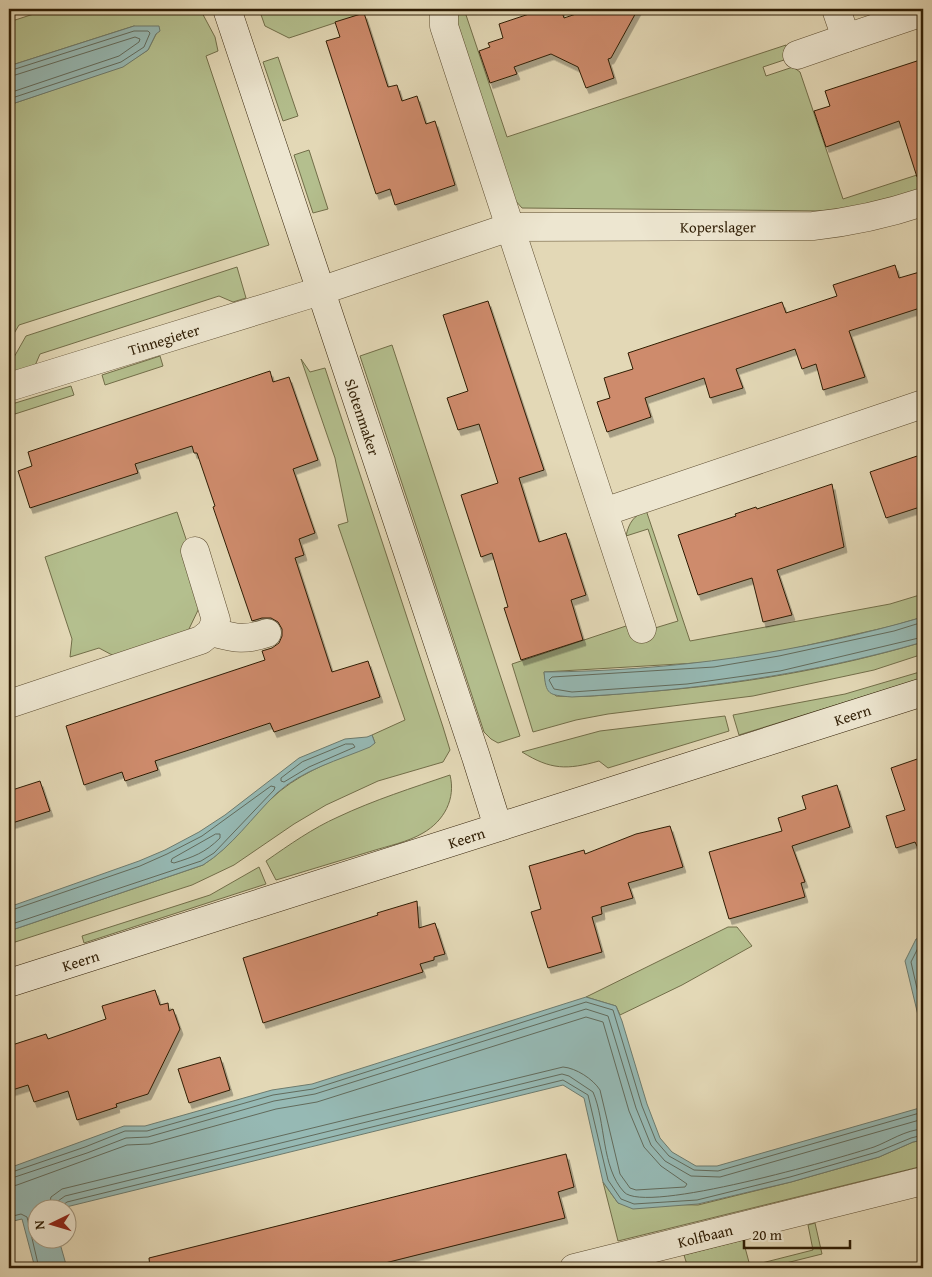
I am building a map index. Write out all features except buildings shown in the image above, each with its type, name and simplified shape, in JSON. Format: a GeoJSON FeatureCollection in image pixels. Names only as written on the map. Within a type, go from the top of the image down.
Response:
{"type":"FeatureCollection","features":[{"type":"Feature","properties":{"kind":"street","name":"Slotenmaker"},"geometry":{"type":"LineString","coordinates":[[227,9],[498,827]]}},
{"type":"Feature","properties":{"kind":"street"},"geometry":{"type":"LineString","coordinates":[[446,9],[444,13],[444,26],[642,629]]}},
{"type":"Feature","properties":{"kind":"street"},"geometry":{"type":"LineString","coordinates":[[836,9],[846,38]]}},
{"type":"Feature","properties":{"kind":"street"},"geometry":{"type":"LineString","coordinates":[[797,55],[923,12]]}},
{"type":"Feature","properties":{"kind":"street","name":"Koperslager"},"geometry":{"type":"LineString","coordinates":[[320,291],[510,227],[813,226],[846,223],[889,213],[923,202]]}},
{"type":"Feature","properties":{"kind":"street","name":"Tinnegieter"},"geometry":{"type":"LineString","coordinates":[[9,387],[320,291]]}},
{"type":"Feature","properties":{"kind":"street"},"geometry":{"type":"LineString","coordinates":[[604,512],[923,404]]}},
{"type":"Feature","properties":{"kind":"street"},"geometry":{"type":"LineString","coordinates":[[9,704],[200,640],[211,632],[216,620],[195,551]]}},
{"type":"Feature","properties":{"kind":"street"},"geometry":{"type":"LineString","coordinates":[[211,632],[240,639],[267,633]]}},
{"type":"Feature","properties":{"kind":"street","name":"Keern"},"geometry":{"type":"LineString","coordinates":[[9,983],[923,692]]}},
{"type":"Feature","properties":{"kind":"street","name":"Kolfbaan"},"geometry":{"type":"LineString","coordinates":[[574,1268],[923,1181]]}},
{"type":"Feature","properties":{"kind":"green space"},"geometry":{"type":"Polygon","coordinates":[[[49,9],[200,9],[215,37],[218,51],[206,56],[269,245],[19,325],[9,342],[9,105],[123,66],[148,50],[156,34],[134,26],[9,66],[9,22],[49,9]]]}},
{"type":"Feature","properties":{"kind":"green space"},"geometry":{"type":"Polygon","coordinates":[[[259,9],[377,9],[289,38],[265,26],[259,9]]]}},
{"type":"Feature","properties":{"kind":"green space"},"geometry":{"type":"Polygon","coordinates":[[[464,9],[507,137],[786,45],[790,58],[763,67],[766,76],[793,67],[800,72],[843,199],[923,173],[923,188],[875,204],[829,211],[522,208],[514,199],[456,24],[459,10],[464,9]]]}},
{"type":"Feature","properties":{"kind":"green space"},"geometry":{"type":"Polygon","coordinates":[[[278,57],[298,116],[283,121],[263,62],[278,57]]]}},
{"type":"Feature","properties":{"kind":"green space"},"geometry":{"type":"Polygon","coordinates":[[[309,150],[328,209],[313,213],[294,155],[309,150]]]}},
{"type":"Feature","properties":{"kind":"green space"},"geometry":{"type":"Polygon","coordinates":[[[237,267],[246,298],[233,302],[219,296],[40,354],[34,368],[9,376],[9,366],[26,336],[237,267]]]}},
{"type":"Feature","properties":{"kind":"green space"},"geometry":{"type":"Polygon","coordinates":[[[392,345],[520,736],[498,743],[484,732],[360,356],[392,345]]]}},
{"type":"Feature","properties":{"kind":"green space"},"geometry":{"type":"Polygon","coordinates":[[[160,356],[163,366],[105,385],[102,375],[160,356]]]}},
{"type":"Feature","properties":{"kind":"green space"},"geometry":{"type":"Polygon","coordinates":[[[301,359],[310,372],[325,368],[450,750],[443,762],[378,781],[326,805],[294,824],[234,865],[192,885],[9,944],[9,931],[203,865],[224,849],[270,800],[291,783],[326,764],[375,743],[372,735],[405,720],[338,525],[348,522],[335,458],[301,359]]]}},
{"type":"Feature","properties":{"kind":"green space"},"geometry":{"type":"Polygon","coordinates":[[[71,386],[74,395],[15,414],[12,404],[71,386]]]}},
{"type":"Feature","properties":{"kind":"green space"},"geometry":{"type":"Polygon","coordinates":[[[646,510],[690,641],[890,604],[923,594],[923,617],[778,652],[713,662],[544,672],[546,685],[556,696],[610,695],[749,680],[819,668],[923,642],[923,654],[874,670],[753,696],[608,714],[576,720],[533,732],[512,664],[629,625],[632,635],[678,621],[648,529],[626,536],[633,520],[646,510]]]}},
{"type":"Feature","properties":{"kind":"green space"},"geometry":{"type":"Polygon","coordinates":[[[177,512],[187,542],[200,606],[188,631],[114,656],[99,648],[70,657],[72,639],[45,557],[177,512]]]}},
{"type":"Feature","properties":{"kind":"green space"},"geometry":{"type":"Polygon","coordinates":[[[923,671],[923,678],[739,735],[733,715],[845,694],[923,671]]]}},
{"type":"Feature","properties":{"kind":"green space"},"geometry":{"type":"Polygon","coordinates":[[[725,716],[729,731],[608,768],[599,761],[578,766],[559,767],[532,758],[522,752],[600,731],[725,716]]]}},
{"type":"Feature","properties":{"kind":"green space"},"geometry":{"type":"Polygon","coordinates":[[[450,775],[451,792],[447,808],[437,822],[423,833],[398,844],[276,880],[266,861],[310,832],[329,821],[365,805],[450,775]]]}},
{"type":"Feature","properties":{"kind":"green space"},"geometry":{"type":"Polygon","coordinates":[[[259,867],[266,884],[84,943],[82,936],[210,895],[259,867]]]}},
{"type":"Feature","properties":{"kind":"green space"},"geometry":{"type":"Polygon","coordinates":[[[728,927],[737,927],[752,946],[682,985],[620,1015],[616,1006],[586,997],[728,927]]]}},
{"type":"Feature","properties":{"kind":"green space"},"geometry":{"type":"Polygon","coordinates":[[[923,1140],[923,1166],[618,1241],[603,1182],[618,1203],[698,1205],[791,1182],[879,1157],[913,1142],[923,1140]]]}},
{"type":"Feature","properties":{"kind":"green space"},"geometry":{"type":"Polygon","coordinates":[[[815,1223],[822,1254],[766,1268],[688,1268],[684,1255],[743,1240],[750,1266],[813,1250],[808,1225],[815,1223]]]}},
{"type":"Feature","properties":{"kind":"water"},"geometry":{"type":"Polygon","coordinates":[[[134,26],[159,26],[160,31],[156,34],[148,50],[123,67],[9,105],[9,66],[134,26]]]}},
{"type":"Feature","properties":{"kind":"water"},"geometry":{"type":"Polygon","coordinates":[[[923,617],[923,642],[837,664],[749,680],[661,691],[572,697],[553,694],[547,689],[545,680],[544,672],[592,671],[688,664],[783,650],[877,630],[923,617]]]}},
{"type":"Feature","properties":{"kind":"water"},"geometry":{"type":"Polygon","coordinates":[[[372,735],[375,743],[370,747],[321,766],[287,785],[268,802],[223,850],[203,865],[9,931],[9,907],[165,850],[199,832],[225,815],[299,758],[345,739],[372,735]]]}},
{"type":"Feature","properties":{"kind":"water"},"geometry":{"type":"Polygon","coordinates":[[[923,937],[923,1036],[905,961],[916,939],[923,937]]]}},
{"type":"Feature","properties":{"kind":"water"},"geometry":{"type":"Polygon","coordinates":[[[586,997],[616,1006],[647,1104],[660,1138],[672,1152],[696,1166],[717,1166],[923,1107],[923,1140],[913,1142],[879,1157],[791,1182],[698,1204],[633,1209],[618,1203],[603,1182],[584,1098],[563,1085],[78,1204],[78,1200],[28,1200],[28,1242],[22,1219],[9,1222],[9,1168],[124,1126],[145,1126],[272,1090],[312,1084],[586,997]]]}},
{"type":"Feature","properties":{"kind":"water"},"geometry":{"type":"Polygon","coordinates":[[[30,1250],[62,1250],[67,1268],[35,1268],[30,1250]]]}}]}
